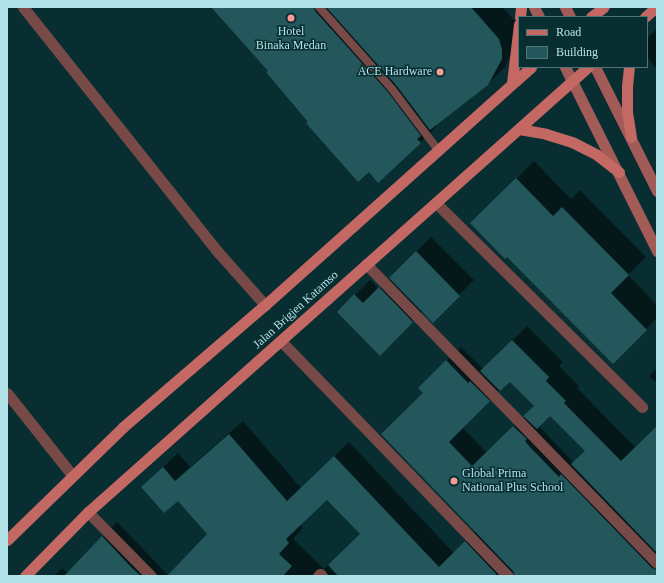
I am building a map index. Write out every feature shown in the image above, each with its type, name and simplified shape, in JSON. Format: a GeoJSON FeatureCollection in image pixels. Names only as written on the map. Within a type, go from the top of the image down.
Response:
{"type":"FeatureCollection","features":[{"type":"Feature","properties":{"kind":"main road"},"geometry":{"type":"LineString","coordinates":[[534,7],[538,16]]}},
{"type":"Feature","properties":{"kind":"main road"},"geometry":{"type":"LineString","coordinates":[[565,7],[570,16]]}},
{"type":"Feature","properties":{"kind":"main road"},"geometry":{"type":"LineString","coordinates":[[592,16],[604,7]]}},
{"type":"Feature","properties":{"kind":"main road"},"geometry":{"type":"LineString","coordinates":[[512,83],[518,32]]}},
{"type":"Feature","properties":{"kind":"main road","name":"Jalan Brigjen Katamso"},"geometry":{"type":"LineString","coordinates":[[7,540],[72,475],[123,427],[265,305],[530,68]]}},
{"type":"Feature","properties":{"kind":"main road"},"geometry":{"type":"LineString","coordinates":[[566,68],[619,172],[657,251]]}},
{"type":"Feature","properties":{"kind":"main road","name":"Jalan Brigjen Katamso"},"geometry":{"type":"LineString","coordinates":[[25,576],[88,512],[587,68]]}},
{"type":"Feature","properties":{"kind":"main road"},"geometry":{"type":"LineString","coordinates":[[596,68],[657,191]]}},
{"type":"Feature","properties":{"kind":"main road"},"geometry":{"type":"LineString","coordinates":[[629,68],[627,112],[631,137]]}},
{"type":"Feature","properties":{"kind":"main road"},"geometry":{"type":"LineString","coordinates":[[519,130],[546,134],[572,142],[597,155],[619,172]]}},
{"type":"Feature","properties":{"kind":"street"},"geometry":{"type":"LineString","coordinates":[[23,7],[218,252],[265,305]]}},
{"type":"Feature","properties":{"kind":"street"},"geometry":{"type":"LineString","coordinates":[[436,203],[642,407]]}},
{"type":"Feature","properties":{"kind":"street"},"geometry":{"type":"LineString","coordinates":[[366,264],[657,563]]}},
{"type":"Feature","properties":{"kind":"street"},"geometry":{"type":"LineString","coordinates":[[281,341],[508,576]]}},
{"type":"Feature","properties":{"kind":"street"},"geometry":{"type":"LineString","coordinates":[[7,393],[72,475]]}},
{"type":"Feature","properties":{"kind":"street"},"geometry":{"type":"LineString","coordinates":[[88,512],[151,576]]}},
{"type":"Feature","properties":{"kind":"street"},"geometry":{"type":"LineString","coordinates":[[318,576],[320,574],[322,576]]}},
{"type":"Feature","properties":{"kind":"lane"},"geometry":{"type":"LineString","coordinates":[[319,7],[392,89],[438,150]]}},
{"type":"Feature","properties":{"kind":"building"},"geometry":{"type":"Polygon","coordinates":[[[211,7],[314,7],[315,11],[388,92],[421,136],[417,139],[421,143],[378,183],[369,172],[358,182],[306,123],[308,122],[266,72],[268,71],[211,7]]]}},
{"type":"Feature","properties":{"kind":"building","name":"ACE Hardware"},"geometry":{"type":"Polygon","coordinates":[[[326,7],[471,7],[499,39],[502,49],[502,59],[488,85],[430,130],[396,85],[326,7]]]}},
{"type":"Feature","properties":{"kind":"building"},"geometry":{"type":"Polygon","coordinates":[[[516,178],[553,216],[562,207],[629,275],[611,293],[647,330],[613,364],[507,257],[505,259],[470,223],[516,178]]]}},
{"type":"Feature","properties":{"kind":"building"},"geometry":{"type":"Polygon","coordinates":[[[416,251],[460,296],[433,323],[389,278],[416,251]]]}},
{"type":"Feature","properties":{"kind":"building"},"geometry":{"type":"Polygon","coordinates":[[[379,287],[413,322],[380,356],[337,312],[354,294],[363,303],[379,287]]]}},
{"type":"Feature","properties":{"kind":"building"},"geometry":{"type":"Polygon","coordinates":[[[512,340],[549,377],[546,381],[566,401],[564,403],[621,461],[657,426],[657,553],[571,464],[585,451],[550,416],[537,429],[523,416],[534,406],[510,382],[500,391],[480,371],[512,340]]]}},
{"type":"Feature","properties":{"kind":"building"},"geometry":{"type":"Polygon","coordinates":[[[446,360],[468,383],[470,381],[490,401],[449,442],[472,466],[513,426],[527,439],[525,441],[530,447],[559,477],[561,474],[652,568],[657,570],[657,576],[515,576],[513,571],[381,434],[423,393],[418,388],[446,360]]]}},
{"type":"Feature","properties":{"kind":"building"},"geometry":{"type":"Polygon","coordinates":[[[229,434],[287,501],[334,456],[439,567],[465,541],[498,576],[338,576],[328,565],[360,534],[327,500],[286,539],[289,543],[279,554],[292,566],[283,576],[167,576],[207,534],[178,501],[164,513],[141,487],[163,467],[175,481],[229,434]]]}},
{"type":"Feature","properties":{"kind":"building"},"geometry":{"type":"Polygon","coordinates":[[[102,536],[131,567],[141,576],[64,576],[102,536]]]}},
{"type":"Feature","properties":{"kind":"place","name":"Hotel Binaka Medan"},"geometry":{"type":"Point","coordinates":[291,18]}},
{"type":"Feature","properties":{"kind":"place","name":"ACE Hardware"},"geometry":{"type":"Point","coordinates":[440,72]}},
{"type":"Feature","properties":{"kind":"place","name":"Global Prima National Plus School"},"geometry":{"type":"Point","coordinates":[454,481]}}]}
